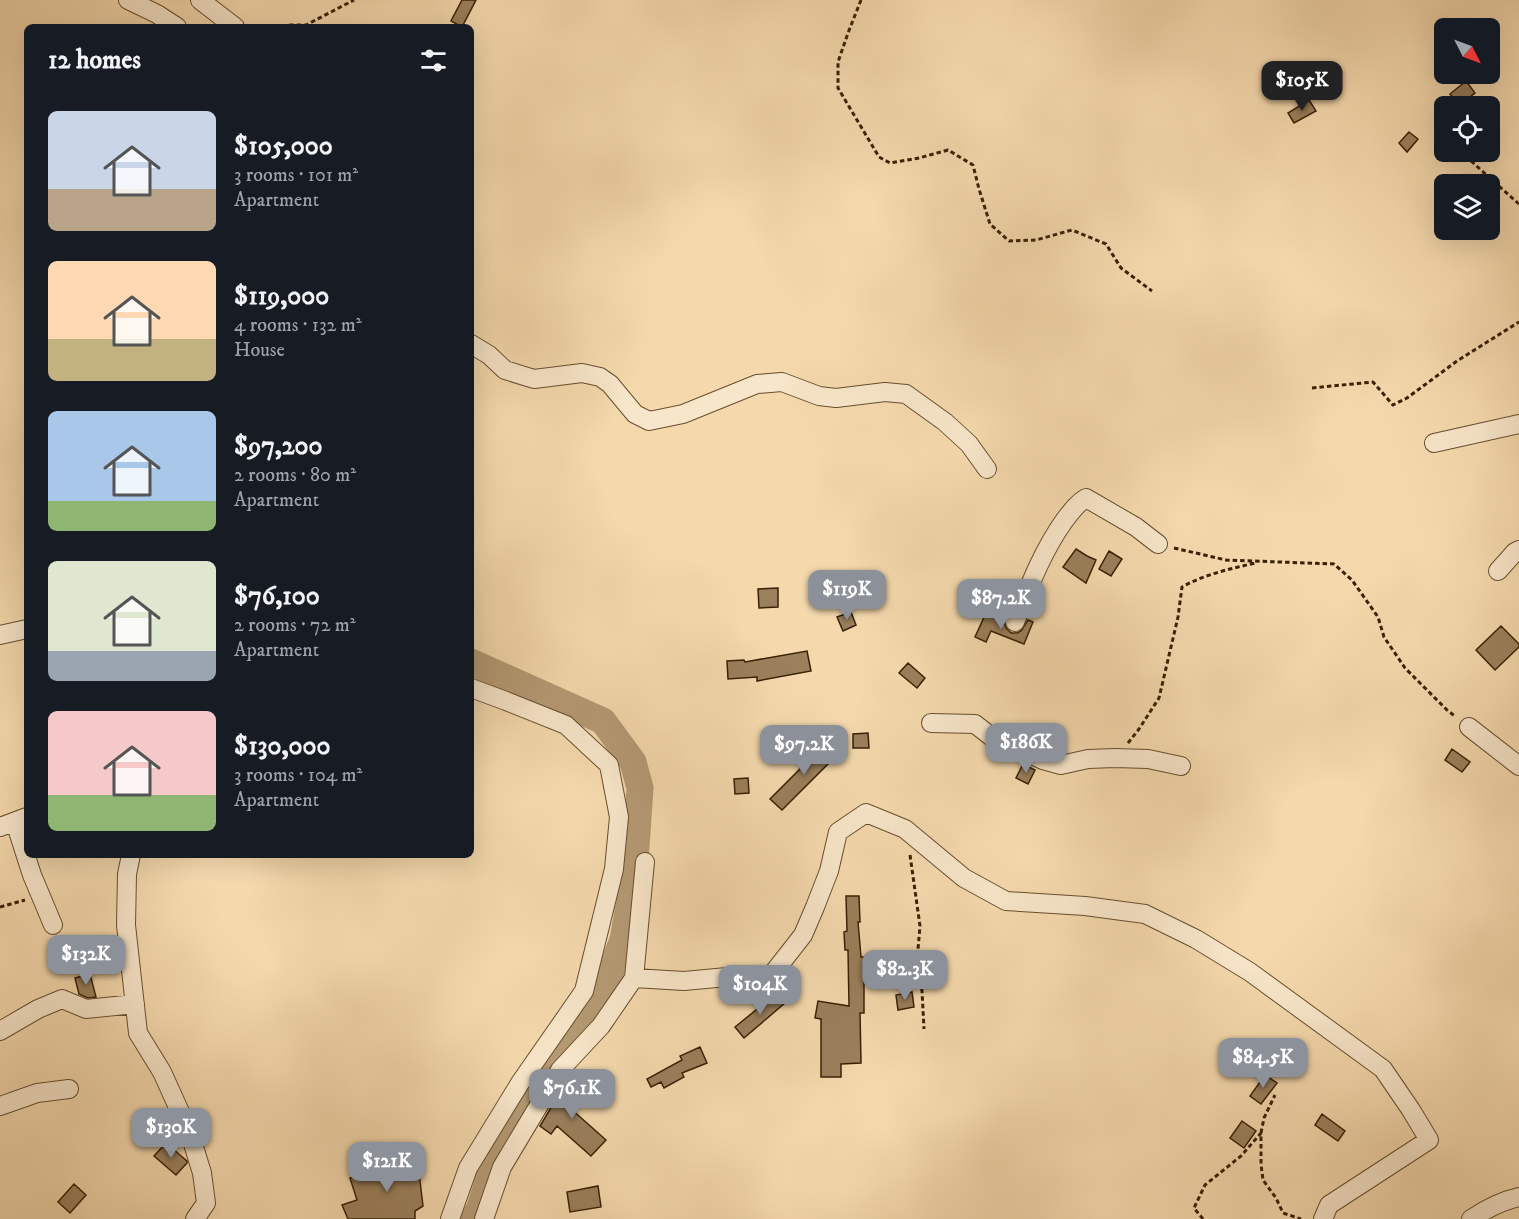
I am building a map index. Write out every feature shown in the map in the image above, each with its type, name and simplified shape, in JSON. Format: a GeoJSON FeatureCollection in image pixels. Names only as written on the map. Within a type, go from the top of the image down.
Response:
{"type":"FeatureCollection","features":[{"type":"Feature","properties":{"kind":"street"},"geometry":{"type":"LineString","coordinates":[[128,0],[172,24]]}},
{"type":"Feature","properties":{"kind":"street"},"geometry":{"type":"LineString","coordinates":[[200,0],[231,24]]}},
{"type":"Feature","properties":{"kind":"street"},"geometry":{"type":"LineString","coordinates":[[474,346],[489,355],[505,370],[534,379],[582,373],[600,377],[610,384],[635,414],[649,421],[683,414],[757,384],[782,382],[819,396],[836,398],[885,392],[906,394],[945,422],[969,444],[987,469]]}},
{"type":"Feature","properties":{"kind":"street"},"geometry":{"type":"LineString","coordinates":[[1434,443],[1519,424]]}},
{"type":"Feature","properties":{"kind":"street"},"geometry":{"type":"LineString","coordinates":[[1015,622],[1042,555],[1077,503],[1086,498],[1136,526],[1158,544]]}},
{"type":"Feature","properties":{"kind":"street"},"geometry":{"type":"LineString","coordinates":[[1498,571],[1519,550]]}},
{"type":"Feature","properties":{"kind":"street"},"geometry":{"type":"LineString","coordinates":[[0,635],[24,630]]}},
{"type":"Feature","properties":{"kind":"street"},"geometry":{"type":"LineString","coordinates":[[450,1219],[468,1168],[520,1083],[585,991],[614,869],[619,817],[609,765],[566,725],[474,689]]}},
{"type":"Feature","properties":{"kind":"street"},"geometry":{"type":"LineString","coordinates":[[931,723],[975,724],[993,738],[1043,760],[1061,765],[1088,759],[1115,758],[1148,759],[1181,766]]}},
{"type":"Feature","properties":{"kind":"street"},"geometry":{"type":"LineString","coordinates":[[1469,727],[1519,766]]}},
{"type":"Feature","properties":{"kind":"street"},"geometry":{"type":"LineString","coordinates":[[634,978],[684,981],[727,977],[754,982],[774,972],[803,935],[829,871],[838,832],[866,813],[905,830],[964,878],[1006,901],[1085,906],[1144,914],[1196,939],[1250,972],[1383,1069],[1429,1140],[1329,1205],[1323,1219]]}},
{"type":"Feature","properties":{"kind":"street"},"geometry":{"type":"LineString","coordinates":[[14,822],[24,851]]}},
{"type":"Feature","properties":{"kind":"street"},"geometry":{"type":"LineString","coordinates":[[26,858],[53,925]]}},
{"type":"Feature","properties":{"kind":"street"},"geometry":{"type":"LineString","coordinates":[[130,858],[126,925],[138,1033],[162,1072],[190,1134],[202,1173],[206,1203],[195,1219]]}},
{"type":"Feature","properties":{"kind":"street"},"geometry":{"type":"LineString","coordinates":[[484,1219],[502,1167],[560,1070],[601,1026],[634,978],[645,862]]}},
{"type":"Feature","properties":{"kind":"street"},"geometry":{"type":"LineString","coordinates":[[0,1031],[38,1008],[62,999],[86,1009],[135,1004]]}},
{"type":"Feature","properties":{"kind":"street"},"geometry":{"type":"LineString","coordinates":[[0,1106],[37,1093],[69,1089]]}},
{"type":"Feature","properties":{"kind":"street"},"geometry":{"type":"LineString","coordinates":[[1471,1219],[1487,1208],[1519,1197]]}},
{"type":"Feature","properties":{"kind":"path"},"geometry":{"type":"LineString","coordinates":[[310,24],[354,0]]}},
{"type":"Feature","properties":{"kind":"path"},"geometry":{"type":"LineString","coordinates":[[861,0],[838,62],[838,87],[879,157],[890,163],[948,150],[974,165],[990,224],[1009,241],[1036,240],[1072,230],[1106,244],[1121,268],[1152,291]]}},
{"type":"Feature","properties":{"kind":"path"},"geometry":{"type":"LineString","coordinates":[[1472,162],[1519,204]]}},
{"type":"Feature","properties":{"kind":"path"},"geometry":{"type":"LineString","coordinates":[[1312,388],[1373,382],[1393,405],[1407,398],[1457,361],[1519,322]]}},
{"type":"Feature","properties":{"kind":"path"},"geometry":{"type":"LineString","coordinates":[[1158,544],[1226,560],[1334,564],[1352,580],[1378,617],[1384,637],[1406,668],[1447,710],[1469,727]]}},
{"type":"Feature","properties":{"kind":"path"},"geometry":{"type":"LineString","coordinates":[[1115,758],[1139,729],[1159,698],[1178,616],[1182,587],[1215,572],[1260,562]]}},
{"type":"Feature","properties":{"kind":"path"},"geometry":{"type":"LineString","coordinates":[[905,830],[920,926],[917,961],[924,1029]]}},
{"type":"Feature","properties":{"kind":"path"},"geometry":{"type":"LineString","coordinates":[[0,907],[41,896]]}},
{"type":"Feature","properties":{"kind":"path"},"geometry":{"type":"LineString","coordinates":[[1275,1095],[1264,1118],[1261,1133],[1263,1180],[1283,1213],[1301,1219]]}},
{"type":"Feature","properties":{"kind":"path"},"geometry":{"type":"LineString","coordinates":[[1203,1219],[1194,1208],[1205,1185],[1241,1156],[1261,1133]]}},
{"type":"Feature","properties":{"kind":"building"},"geometry":{"type":"Polygon","coordinates":[[[462,0],[476,0],[464,24],[451,21],[462,0]]]}},
{"type":"Feature","properties":{"kind":"building"},"geometry":{"type":"Polygon","coordinates":[[[1462,84],[1468,84],[1475,93],[1471,96],[1452,96],[1450,94],[1462,84]]]}},
{"type":"Feature","properties":{"kind":"building"},"geometry":{"type":"Polygon","coordinates":[[[1309,100],[1316,111],[1294,123],[1288,113],[1309,100]]]}},
{"type":"Feature","properties":{"kind":"building"},"geometry":{"type":"Polygon","coordinates":[[[1409,132],[1418,139],[1407,152],[1399,143],[1409,132]]]}},
{"type":"Feature","properties":{"kind":"building"},"geometry":{"type":"Polygon","coordinates":[[[1076,549],[1096,560],[1086,583],[1063,567],[1076,549]]]}},
{"type":"Feature","properties":{"kind":"building"},"geometry":{"type":"Polygon","coordinates":[[[1109,551],[1122,559],[1111,576],[1099,569],[1109,551]]]}},
{"type":"Feature","properties":{"kind":"building"},"geometry":{"type":"Polygon","coordinates":[[[778,588],[778,607],[759,608],[758,589],[778,588]]]}},
{"type":"Feature","properties":{"kind":"building"},"geometry":{"type":"Polygon","coordinates":[[[851,612],[856,625],[843,631],[837,617],[851,612]]]}},
{"type":"Feature","properties":{"kind":"building"},"geometry":{"type":"Polygon","coordinates":[[[986,613],[1004,621],[1011,633],[1021,631],[1028,620],[1033,622],[1024,644],[991,631],[986,642],[975,637],[986,613]]]}},
{"type":"Feature","properties":{"kind":"building"},"geometry":{"type":"Polygon","coordinates":[[[1501,626],[1519,644],[1519,647],[1495,670],[1476,650],[1501,626]]]}},
{"type":"Feature","properties":{"kind":"building"},"geometry":{"type":"Polygon","coordinates":[[[807,651],[811,671],[757,681],[757,677],[728,679],[727,661],[744,660],[745,662],[807,651]]]}},
{"type":"Feature","properties":{"kind":"building"},"geometry":{"type":"Polygon","coordinates":[[[908,663],[925,678],[917,688],[899,673],[908,663]]]}},
{"type":"Feature","properties":{"kind":"building"},"geometry":{"type":"Polygon","coordinates":[[[868,733],[869,748],[853,748],[853,734],[868,733]]]}},
{"type":"Feature","properties":{"kind":"building"},"geometry":{"type":"Polygon","coordinates":[[[826,743],[838,754],[782,810],[770,799],[826,743]]]}},
{"type":"Feature","properties":{"kind":"building"},"geometry":{"type":"Polygon","coordinates":[[[1452,749],[1470,762],[1462,772],[1445,760],[1452,749]]]}},
{"type":"Feature","properties":{"kind":"building"},"geometry":{"type":"Polygon","coordinates":[[[1023,764],[1035,770],[1028,784],[1016,778],[1023,764]]]}},
{"type":"Feature","properties":{"kind":"building"},"geometry":{"type":"Polygon","coordinates":[[[748,778],[749,793],[735,794],[734,779],[748,778]]]}},
{"type":"Feature","properties":{"kind":"building"},"geometry":{"type":"Polygon","coordinates":[[[846,896],[859,896],[860,922],[858,922],[861,957],[864,957],[864,1013],[860,1013],[861,1063],[841,1064],[841,1077],[821,1077],[821,1019],[815,1018],[818,1001],[849,1006],[848,950],[845,950],[844,932],[847,931],[846,896]]]}},
{"type":"Feature","properties":{"kind":"building"},"geometry":{"type":"Polygon","coordinates":[[[90,974],[96,997],[88,998],[79,994],[75,978],[90,974]]]}},
{"type":"Feature","properties":{"kind":"building"},"geometry":{"type":"Polygon","coordinates":[[[912,992],[914,1007],[898,1010],[896,995],[912,992]]]}},
{"type":"Feature","properties":{"kind":"building"},"geometry":{"type":"Polygon","coordinates":[[[777,993],[785,1003],[744,1038],[735,1027],[777,993]]]}},
{"type":"Feature","properties":{"kind":"building"},"geometry":{"type":"Polygon","coordinates":[[[700,1047],[707,1063],[682,1073],[684,1077],[664,1088],[661,1082],[651,1087],[647,1079],[682,1060],[680,1056],[700,1047]]]}},
{"type":"Feature","properties":{"kind":"building"},"geometry":{"type":"Polygon","coordinates":[[[1265,1075],[1277,1083],[1261,1104],[1250,1096],[1265,1075]]]}},
{"type":"Feature","properties":{"kind":"building"},"geometry":{"type":"Polygon","coordinates":[[[568,1079],[583,1090],[570,1108],[606,1140],[591,1156],[557,1126],[551,1134],[540,1126],[568,1079]]]}},
{"type":"Feature","properties":{"kind":"building"},"geometry":{"type":"Polygon","coordinates":[[[1322,1114],[1345,1131],[1338,1141],[1315,1125],[1322,1114]]]}},
{"type":"Feature","properties":{"kind":"building"},"geometry":{"type":"Polygon","coordinates":[[[1242,1121],[1256,1131],[1244,1148],[1230,1138],[1242,1121]]]}},
{"type":"Feature","properties":{"kind":"building"},"geometry":{"type":"Polygon","coordinates":[[[166,1143],[187,1161],[176,1175],[154,1156],[166,1143]]]}},
{"type":"Feature","properties":{"kind":"building"},"geometry":{"type":"Polygon","coordinates":[[[417,1156],[423,1206],[415,1211],[415,1219],[348,1219],[342,1205],[357,1200],[350,1178],[417,1156]]]}},
{"type":"Feature","properties":{"kind":"building"},"geometry":{"type":"Polygon","coordinates":[[[74,1184],[86,1195],[70,1213],[58,1202],[74,1184]]]}},
{"type":"Feature","properties":{"kind":"building"},"geometry":{"type":"Polygon","coordinates":[[[598,1186],[601,1207],[570,1212],[567,1192],[598,1186]]]}},
{"type":"Feature","properties":{"kind":"waterway"},"geometry":{"type":"LineString","coordinates":[[474,663],[603,721],[633,762],[640,788],[634,876],[623,940],[605,986],[553,1055],[501,1139],[480,1208],[474,1219]]}}]}
